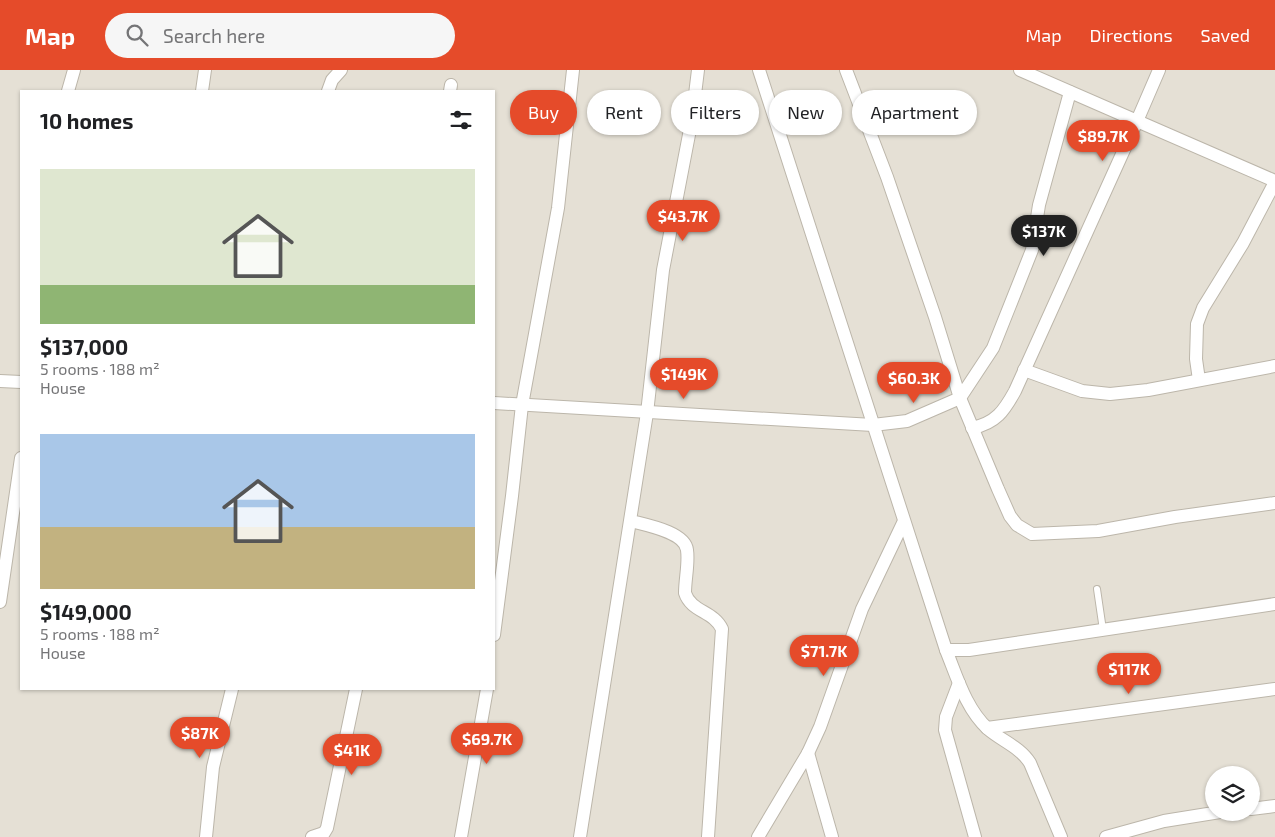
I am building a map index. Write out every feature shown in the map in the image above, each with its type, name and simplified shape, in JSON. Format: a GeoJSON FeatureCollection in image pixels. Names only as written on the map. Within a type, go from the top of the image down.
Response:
{"type":"FeatureCollection","features":[{"type":"Feature","properties":{"kind":"street"},"geometry":{"type":"LineString","coordinates":[[68,90],[74,70]]}},
{"type":"Feature","properties":{"kind":"street"},"geometry":{"type":"LineString","coordinates":[[202,90],[205,70]]}},
{"type":"Feature","properties":{"kind":"street"},"geometry":{"type":"LineString","coordinates":[[328,90],[332,80],[341,70]]}},
{"type":"Feature","properties":{"kind":"street"},"geometry":{"type":"LineString","coordinates":[[495,627],[522,405],[558,208],[573,70]]}},
{"type":"Feature","properties":{"kind":"street"},"geometry":{"type":"LineString","coordinates":[[580,837],[647,413],[663,270],[692,119],[698,70]]}},
{"type":"Feature","properties":{"kind":"street"},"geometry":{"type":"LineString","coordinates":[[759,70],[903,522],[946,650],[971,707],[987,728],[1018,749],[1030,762],[1061,837]]}},
{"type":"Feature","properties":{"kind":"street"},"geometry":{"type":"LineString","coordinates":[[846,70],[893,196],[935,317],[960,398],[1010,516],[1023,530],[1032,534],[1098,531],[1175,517],[1275,503]]}},
{"type":"Feature","properties":{"kind":"street"},"geometry":{"type":"LineString","coordinates":[[1020,70],[1275,181],[1259,215],[1203,308],[1197,324],[1196,359],[1200,380]]}},
{"type":"Feature","properties":{"kind":"street"},"geometry":{"type":"LineString","coordinates":[[972,428],[986,425],[1000,416],[1015,391],[1159,70]]}},
{"type":"Feature","properties":{"kind":"street"},"geometry":{"type":"LineString","coordinates":[[495,403],[873,425],[907,421],[960,398],[993,348],[1032,250],[1039,205],[1070,92]]}},
{"type":"Feature","properties":{"kind":"street"},"geometry":{"type":"LineString","coordinates":[[1024,370],[1095,394],[1148,390],[1275,366]]}},
{"type":"Feature","properties":{"kind":"street"},"geometry":{"type":"LineString","coordinates":[[0,381],[20,382]]}},
{"type":"Feature","properties":{"kind":"street"},"geometry":{"type":"LineString","coordinates":[[0,602],[20,465]]}},
{"type":"Feature","properties":{"kind":"street"},"geometry":{"type":"LineString","coordinates":[[631,521],[679,536],[685,543],[687,550],[685,593],[687,599],[698,609],[714,617],[722,629],[708,837]]}},
{"type":"Feature","properties":{"kind":"street"},"geometry":{"type":"LineString","coordinates":[[758,837],[808,753],[829,705],[862,608],[903,522]]}},
{"type":"Feature","properties":{"kind":"street"},"geometry":{"type":"LineString","coordinates":[[946,650],[969,650],[1275,604]]}},
{"type":"Feature","properties":{"kind":"street"},"geometry":{"type":"LineString","coordinates":[[959,683],[946,717],[945,730],[975,837]]}},
{"type":"Feature","properties":{"kind":"street"},"geometry":{"type":"LineString","coordinates":[[987,728],[1275,688]]}},
{"type":"Feature","properties":{"kind":"street"},"geometry":{"type":"LineString","coordinates":[[206,837],[213,767],[232,690]]}},
{"type":"Feature","properties":{"kind":"street"},"geometry":{"type":"LineString","coordinates":[[312,837],[323,834],[327,828],[356,690]]}},
{"type":"Feature","properties":{"kind":"street"},"geometry":{"type":"LineString","coordinates":[[461,837],[486,690]]}},
{"type":"Feature","properties":{"kind":"street"},"geometry":{"type":"LineString","coordinates":[[808,753],[832,837]]}},
{"type":"Feature","properties":{"kind":"street"},"geometry":{"type":"LineString","coordinates":[[1260,808],[1275,806]]}},
{"type":"Feature","properties":{"kind":"street"},"geometry":{"type":"LineString","coordinates":[[1106,837],[1164,821],[1205,814]]}},
{"type":"Feature","properties":{"kind":"lane"},"geometry":{"type":"LineString","coordinates":[[1097,589],[1103,631]]}},
{"type":"Feature","properties":{"kind":"shaded area"},"geometry":{"type":"Polygon","coordinates":[[[0,70],[1275,70],[1275,837],[0,837],[0,70]]]}}]}
